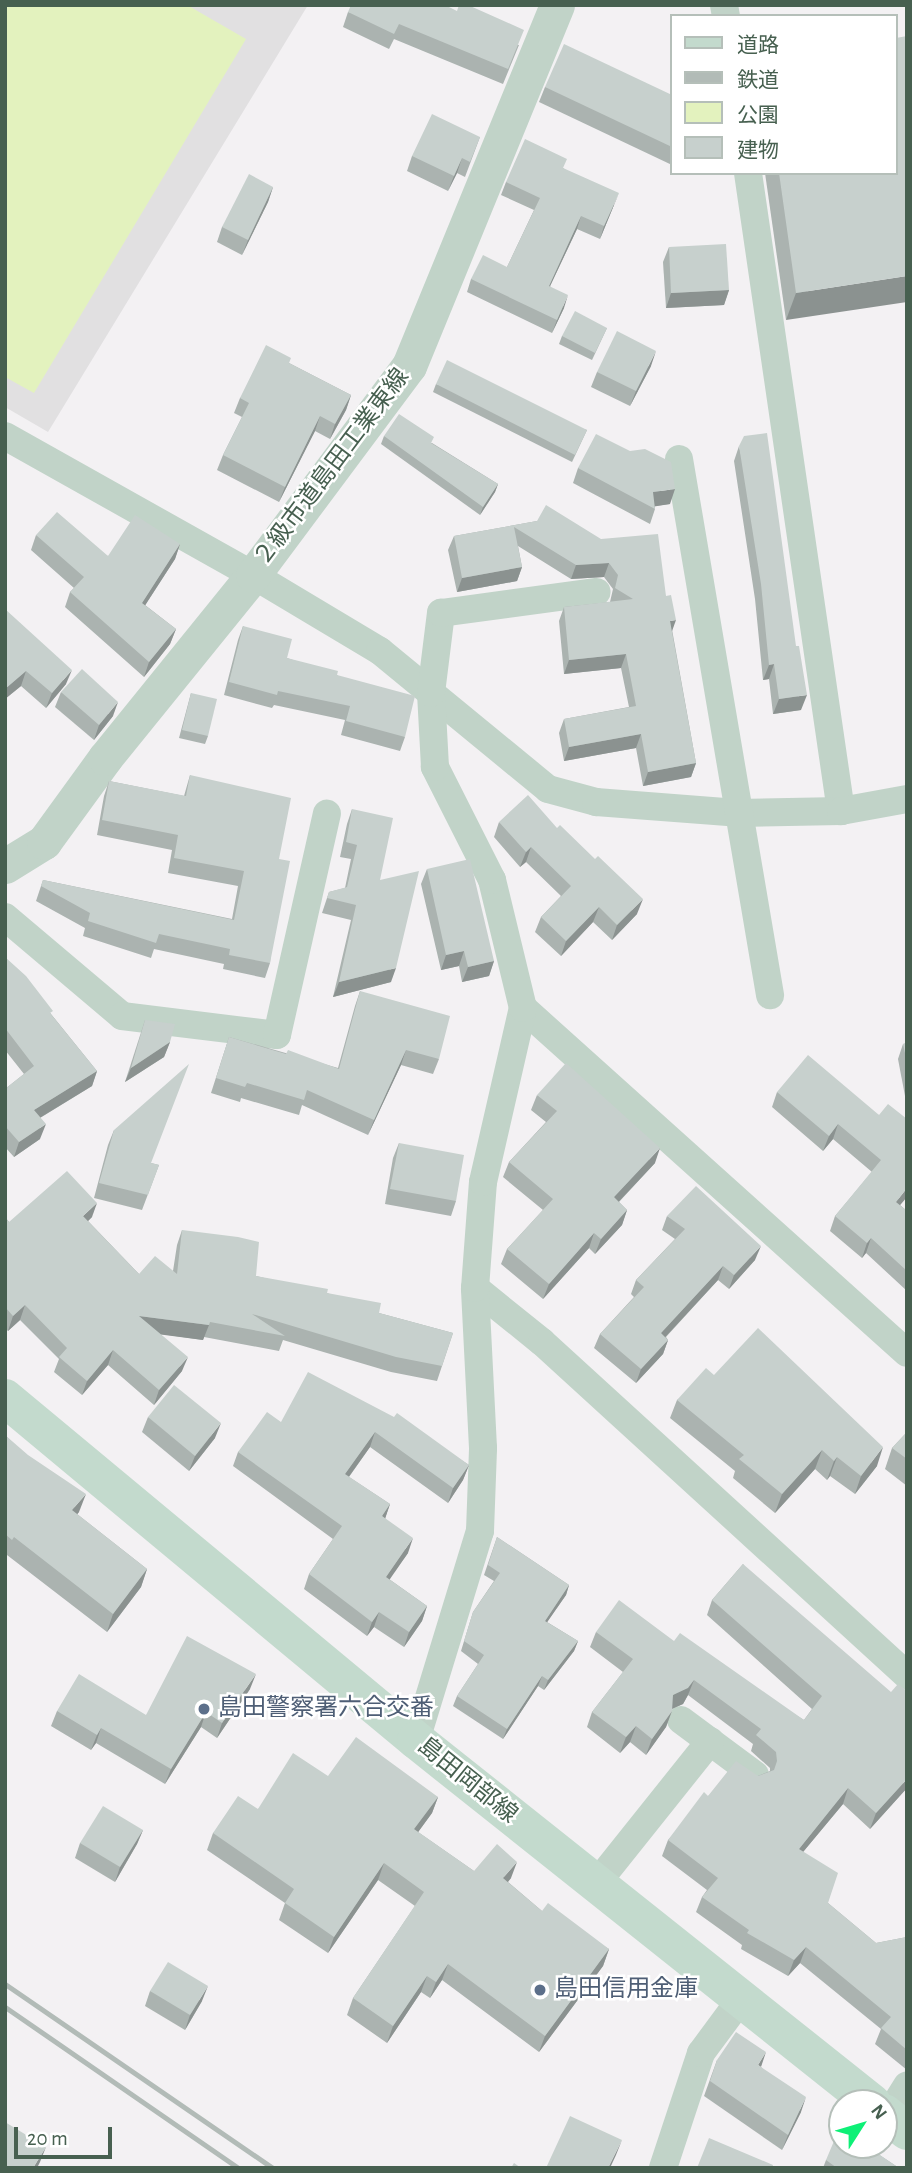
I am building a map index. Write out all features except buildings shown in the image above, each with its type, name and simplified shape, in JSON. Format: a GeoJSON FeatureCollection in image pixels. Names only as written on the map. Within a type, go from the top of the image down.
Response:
{"type":"FeatureCollection","features":[{"type":"Feature","properties":{"kind":"main road","name":"島田岡部線"},"geometry":{"type":"LineString","coordinates":[[5,1398],[415,1740],[741,1999],[863,2089]]}},
{"type":"Feature","properties":{"kind":"street","name":"２級市道島田工業東線"},"geometry":{"type":"LineString","coordinates":[[5,866],[44,842],[105,758],[253,575],[409,366],[557,5]]}},
{"type":"Feature","properties":{"kind":"street"},"geometry":{"type":"LineString","coordinates":[[748,175],[841,811]]}},
{"type":"Feature","properties":{"kind":"street"},"geometry":{"type":"LineString","coordinates":[[5,436],[253,575],[380,651],[548,789],[596,802],[738,813],[841,811],[907,799]]}},
{"type":"Feature","properties":{"kind":"street"},"geometry":{"type":"LineString","coordinates":[[680,459],[770,995]]}},
{"type":"Feature","properties":{"kind":"street"},"geometry":{"type":"LineString","coordinates":[[415,1740],[480,1531],[483,1448],[475,1288],[483,1182],[523,1008],[492,880],[435,767],[431,693],[441,613],[597,592]]}},
{"type":"Feature","properties":{"kind":"street"},"geometry":{"type":"LineString","coordinates":[[5,917],[122,1016],[277,1035],[327,814]]}},
{"type":"Feature","properties":{"kind":"street"},"geometry":{"type":"LineString","coordinates":[[523,1008],[907,1353]]}},
{"type":"Feature","properties":{"kind":"street"},"geometry":{"type":"LineString","coordinates":[[475,1288],[542,1342],[907,1675]]}},
{"type":"Feature","properties":{"kind":"street"},"geometry":{"type":"LineString","coordinates":[[681,1720],[755,1774]]}},
{"type":"Feature","properties":{"kind":"street"},"geometry":{"type":"LineString","coordinates":[[596,1884],[710,1741]]}},
{"type":"Feature","properties":{"kind":"street"},"geometry":{"type":"LineString","coordinates":[[663,2168],[701,2053],[741,1999]]}},
{"type":"Feature","properties":{"kind":"shaded area"},"geometry":{"type":"Polygon","coordinates":[[[5,5],[308,5],[48,432],[5,407],[5,5]]]}},
{"type":"Feature","properties":{"kind":"green space"},"geometry":{"type":"Polygon","coordinates":[[[5,5],[187,5],[246,39],[34,393],[5,377],[5,5]]]}},
{"type":"Feature","properties":{"kind":"railway"},"geometry":{"type":"LineString","coordinates":[[5,1984],[273,2168]]}},
{"type":"Feature","properties":{"kind":"railway"},"geometry":{"type":"LineString","coordinates":[[5,2007],[238,2168]]}},
{"type":"Feature","properties":{"kind":"place","name":"島田警察署六合交番"},"geometry":{"type":"Point","coordinates":[204,1709]}},
{"type":"Feature","properties":{"kind":"place","name":"島田信用金庫"},"geometry":{"type":"Point","coordinates":[540,1990]}}]}
